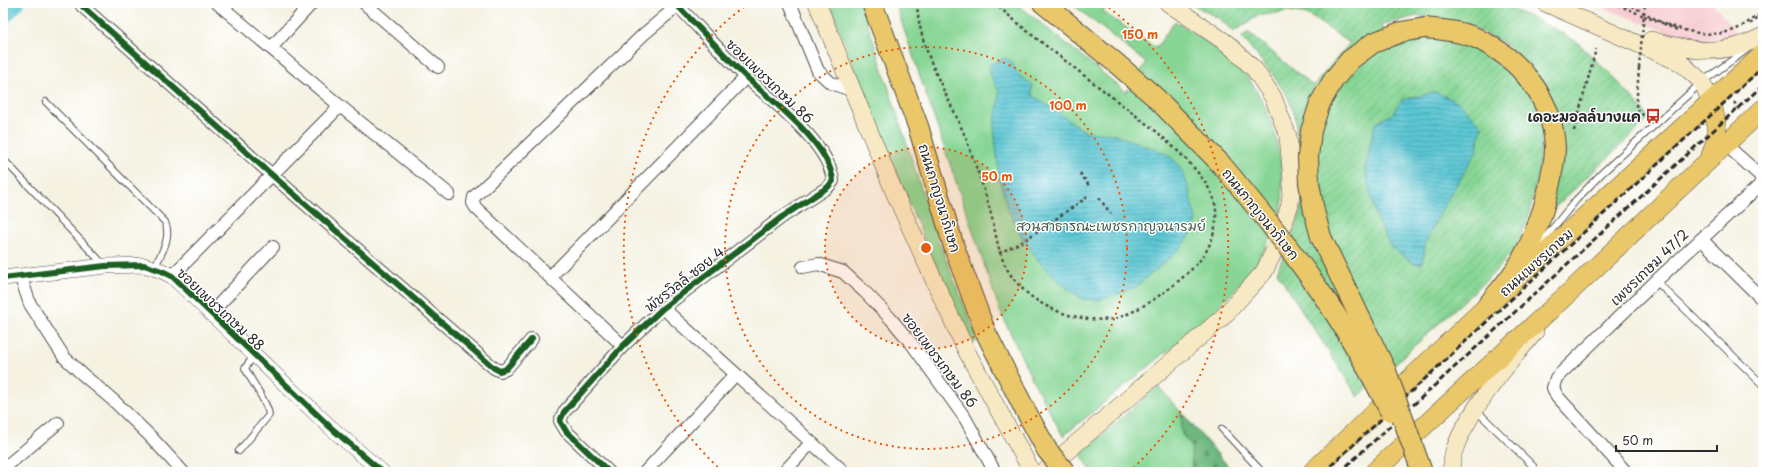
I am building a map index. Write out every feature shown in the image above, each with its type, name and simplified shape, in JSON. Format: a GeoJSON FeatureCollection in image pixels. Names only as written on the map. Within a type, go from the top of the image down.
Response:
{"type":"FeatureCollection","features":[{"type":"Feature","properties":{"kind":"highway","name":"ถนนกาญจนาภิเษก"},"geometry":{"type":"LineString","coordinates":[[872,3],[918,126],[954,247],[985,331],[1047,450],[1065,472]]}},
{"type":"Feature","properties":{"kind":"highway","name":"ถนนกาญจนาภิเษก"},"geometry":{"type":"LineString","coordinates":[[1043,3],[1155,97],[1220,163],[1255,205],[1295,256],[1359,353],[1421,472]]}},
{"type":"Feature","properties":{"kind":"highway"},"geometry":{"type":"LineString","coordinates":[[1421,472],[1386,371],[1322,237],[1309,183],[1308,157],[1311,131],[1320,102],[1334,79],[1350,60],[1373,43],[1401,32],[1425,28],[1448,30],[1475,37],[1499,51],[1520,68],[1536,87],[1550,117],[1555,149],[1550,187],[1536,228],[1520,262],[1488,305]]}},
{"type":"Feature","properties":{"kind":"highway"},"geometry":{"type":"LineString","coordinates":[[1047,450],[1060,472]]}},
{"type":"Feature","properties":{"kind":"main road"},"geometry":{"type":"LineString","coordinates":[[817,3],[895,194],[943,300],[974,364],[1032,472]]}},
{"type":"Feature","properties":{"kind":"main road"},"geometry":{"type":"LineString","coordinates":[[1043,472],[1223,317],[1264,272],[1278,243],[1290,204],[1292,181],[1288,136],[1273,97],[1255,70],[1228,44],[1168,3]]}},
{"type":"Feature","properties":{"kind":"main road"},"geometry":{"type":"LineString","coordinates":[[1545,3],[1681,63],[1702,82],[1710,102],[1717,134],[1716,143],[1709,159]]}},
{"type":"Feature","properties":{"kind":"main road"},"geometry":{"type":"LineString","coordinates":[[1586,21],[1675,47],[1706,51],[1731,49],[1763,37]]}},
{"type":"Feature","properties":{"kind":"main road","name":"ถนนเพชรเกษม"},"geometry":{"type":"LineString","coordinates":[[1312,472],[1488,305],[1763,54]]}},
{"type":"Feature","properties":{"kind":"main road"},"geometry":{"type":"LineString","coordinates":[[1374,472],[1573,289],[1763,109]]}},
{"type":"Feature","properties":{"kind":"main road"},"geometry":{"type":"LineString","coordinates":[[1451,472],[1454,452],[1464,428],[1476,410],[1529,339],[1573,289]]}},
{"type":"Feature","properties":{"kind":"street"},"geometry":{"type":"LineString","coordinates":[[217,3],[340,106],[449,194]]}},
{"type":"Feature","properties":{"kind":"street"},"geometry":{"type":"LineString","coordinates":[[271,48],[312,3]]}},
{"type":"Feature","properties":{"kind":"street"},"geometry":{"type":"LineString","coordinates":[[364,3],[438,67]]}},
{"type":"Feature","properties":{"kind":"street"},"geometry":{"type":"LineString","coordinates":[[623,346],[476,208],[473,203],[474,197],[644,34],[680,5]]}},
{"type":"Feature","properties":{"kind":"street","name":"ซอยเพชรเกษม 86"},"geometry":{"type":"LineString","coordinates":[[680,5],[746,76],[808,135],[827,163],[832,174],[832,181]]}},
{"type":"Feature","properties":{"kind":"street"},"geometry":{"type":"LineString","coordinates":[[795,5],[818,71],[831,83],[852,90]]}},
{"type":"Feature","properties":{"kind":"street"},"geometry":{"type":"LineString","coordinates":[[82,6],[272,176],[494,368],[500,371],[506,369],[532,339]]}},
{"type":"Feature","properties":{"kind":"street"},"geometry":{"type":"LineString","coordinates":[[550,277],[746,76]]}},
{"type":"Feature","properties":{"kind":"street"},"geometry":{"type":"LineString","coordinates":[[172,276],[340,106]]}},
{"type":"Feature","properties":{"kind":"street","name":"เพชรเกษม 47/2"},"geometry":{"type":"LineString","coordinates":[[1626,472],[1557,396],[1553,388],[1556,378],[1656,281],[1762,183],[1725,144]]}},
{"type":"Feature","properties":{"kind":"street","name":"พัชรวิลล์ ซอย 4"},"geometry":{"type":"LineString","coordinates":[[609,472],[566,431],[560,421],[564,412],[623,346],[663,308],[782,217],[828,187],[832,181]]}},
{"type":"Feature","properties":{"kind":"street"},"geometry":{"type":"LineString","coordinates":[[1701,239],[1763,300]]}},
{"type":"Feature","properties":{"kind":"street"},"geometry":{"type":"LineString","coordinates":[[210,314],[274,247]]}},
{"type":"Feature","properties":{"kind":"street","name":"ซอยเพชรเกษม 86"},"geometry":{"type":"LineString","coordinates":[[803,267],[818,264],[843,272],[891,319],[912,344],[966,418],[995,472]]}},
{"type":"Feature","properties":{"kind":"street","name":"ซอยเพชรเกษม 88"},"geometry":{"type":"LineString","coordinates":[[3,278],[105,266],[144,265],[172,276],[254,356],[329,426],[382,472]]}},
{"type":"Feature","properties":{"kind":"street"},"geometry":{"type":"LineString","coordinates":[[20,275],[30,304],[64,357],[114,400],[183,472]]}},
{"type":"Feature","properties":{"kind":"street"},"geometry":{"type":"LineString","coordinates":[[663,308],[844,472]]}},
{"type":"Feature","properties":{"kind":"street"},"geometry":{"type":"LineString","coordinates":[[645,472],[736,374]]}},
{"type":"Feature","properties":{"kind":"street"},"geometry":{"type":"LineString","coordinates":[[3,469],[58,423]]}},
{"type":"Feature","properties":{"kind":"street"},"geometry":{"type":"LineString","coordinates":[[784,472],[811,443]]}},
{"type":"Feature","properties":{"kind":"lane"},"geometry":{"type":"LineString","coordinates":[[1524,272],[1548,234],[1576,200],[1602,173],[1702,82],[1763,37]]}},
{"type":"Feature","properties":{"kind":"lane"},"geometry":{"type":"LineString","coordinates":[[46,102],[165,222],[168,230],[166,244],[154,268]]}},
{"type":"Feature","properties":{"kind":"lane"},"geometry":{"type":"LineString","coordinates":[[3,158],[105,266]]}},
{"type":"Feature","properties":{"kind":"lane"},"geometry":{"type":"LineString","coordinates":[[1656,281],[1763,385]]}},
{"type":"Feature","properties":{"kind":"lane"},"geometry":{"type":"LineString","coordinates":[[239,451],[269,415],[269,408],[252,383],[245,368],[254,356]]}},
{"type":"Feature","properties":{"kind":"lane"},"geometry":{"type":"LineString","coordinates":[[1476,410],[1533,466]]}},
{"type":"Feature","properties":{"kind":"lane"},"geometry":{"type":"LineString","coordinates":[[1222,429],[1262,472]]}},
{"type":"Feature","properties":{"kind":"path"},"geometry":{"type":"LineString","coordinates":[[917,3],[920,34],[967,142],[991,214],[999,253],[1004,265],[1019,286],[1042,303],[1080,318],[1097,320],[1113,319],[1133,311],[1155,298],[1200,260],[1211,242],[1216,224],[1214,199],[1207,184],[1172,146],[1146,123],[1032,35],[994,3]]}},
{"type":"Feature","properties":{"kind":"path"},"geometry":{"type":"LineString","coordinates":[[1614,3],[1683,30],[1714,33],[1734,30],[1763,14]]}},
{"type":"Feature","properties":{"kind":"path"},"geometry":{"type":"LineString","coordinates":[[1614,3],[1634,7],[1666,25],[1686,34],[1715,36],[1739,32],[1763,14]]}},
{"type":"Feature","properties":{"kind":"path"},"geometry":{"type":"LineString","coordinates":[[1645,3],[1638,68],[1636,108],[1650,122]]}},
{"type":"Feature","properties":{"kind":"path"},"geometry":{"type":"LineString","coordinates":[[1574,131],[1596,49]]}},
{"type":"Feature","properties":{"kind":"path"},"geometry":{"type":"LineString","coordinates":[[1732,100],[1744,116]]}},
{"type":"Feature","properties":{"kind":"path"},"geometry":{"type":"LineString","coordinates":[[1080,173],[1090,187]]}},
{"type":"Feature","properties":{"kind":"path"},"geometry":{"type":"LineString","coordinates":[[999,253],[1022,242],[1089,196]]}},
{"type":"Feature","properties":{"kind":"path"},"geometry":{"type":"LineString","coordinates":[[1099,198],[1111,214]]}},
{"type":"Feature","properties":{"kind":"shaded area"},"geometry":{"type":"Polygon","coordinates":[[[1591,3],[1712,3],[1741,37],[1696,43],[1591,3]]]}},
{"type":"Feature","properties":{"kind":"green space"},"geometry":{"type":"Polygon","coordinates":[[[830,3],[861,3],[937,237],[978,340],[969,345],[870,111],[830,3]]]}},
{"type":"Feature","properties":{"kind":"green space","name":"สวนสาธารณะเพชรกาญจนารมย์"},"geometry":{"type":"Polygon","coordinates":[[[895,3],[1016,3],[1126,92],[1146,63],[1071,3],[1108,3],[1103,12],[1156,48],[1175,21],[1221,52],[1245,74],[1263,102],[1275,132],[1280,160],[1282,208],[1270,238],[1258,260],[1226,300],[1207,318],[1063,436],[1031,377],[1000,311],[895,3]]]}},
{"type":"Feature","properties":{"kind":"green space"},"geometry":{"type":"Polygon","coordinates":[[[1190,3],[1499,3],[1555,29],[1577,42],[1616,80],[1650,118],[1549,213],[1550,95],[1533,68],[1504,43],[1463,23],[1417,16],[1382,25],[1388,50],[1421,36],[1459,39],[1490,58],[1523,82],[1536,99],[1542,130],[1538,176],[1527,223],[1514,250],[1490,277],[1358,397],[1277,272],[1301,212],[1299,157],[1295,115],[1287,96],[1272,74],[1242,37],[1248,32],[1313,86],[1350,43],[1307,14],[1289,11],[1258,16],[1233,32],[1220,19],[1190,3]]]}},
{"type":"Feature","properties":{"kind":"green space"},"geometry":{"type":"Polygon","coordinates":[[[1158,386],[1233,472],[1092,472],[1081,454],[1158,386]]]}},
{"type":"Feature","properties":{"kind":"green space"},"geometry":{"type":"Polygon","coordinates":[[[1181,412],[1233,472],[1192,472],[1191,446],[1182,434],[1181,412]]]}},
{"type":"Feature","properties":{"kind":"water"},"geometry":{"type":"Polygon","coordinates":[[[1005,58],[1010,60],[1021,77],[1032,84],[1032,95],[1086,132],[1114,134],[1165,153],[1175,161],[1183,173],[1190,192],[1196,218],[1194,229],[1185,243],[1172,256],[1137,286],[1119,294],[1099,300],[1083,299],[1070,291],[1058,280],[1040,262],[1024,241],[1007,207],[999,176],[994,127],[999,102],[999,91],[989,72],[991,64],[1005,58]]]}},
{"type":"Feature","properties":{"kind":"water"},"geometry":{"type":"Polygon","coordinates":[[[1436,92],[1459,103],[1482,126],[1476,153],[1444,205],[1426,241],[1422,264],[1413,263],[1391,247],[1377,220],[1365,170],[1375,124],[1392,114],[1402,100],[1436,92]]]}},
{"type":"Feature","properties":{"kind":"waterway"},"geometry":{"type":"LineString","coordinates":[[3,19],[18,3]]}},
{"type":"Feature","properties":{"kind":"railway"},"geometry":{"type":"LineString","coordinates":[[1324,472],[1763,67]]}},
{"type":"Feature","properties":{"kind":"railway"},"geometry":{"type":"LineString","coordinates":[[1340,472],[1763,85]]}},
{"type":"Feature","properties":{"kind":"cycle path"},"geometry":{"type":"LineString","coordinates":[[82,6],[272,175],[494,368],[500,371],[506,369],[532,339]]}},
{"type":"Feature","properties":{"kind":"cycle path"},"geometry":{"type":"LineString","coordinates":[[609,472],[566,431],[560,421],[564,412],[623,346],[663,308],[782,217],[828,187],[833,181],[829,167],[822,153],[811,138],[798,124],[746,77],[678,6]]}},
{"type":"Feature","properties":{"kind":"cycle path"},"geometry":{"type":"LineString","coordinates":[[3,278],[105,266],[144,265],[172,276],[329,426],[382,472]]}},
{"type":"Feature","properties":{"kind":"place","name":"เดอะมอลล์บางแค"},"geometry":{"type":"Point","coordinates":[1653,116]}}]}
